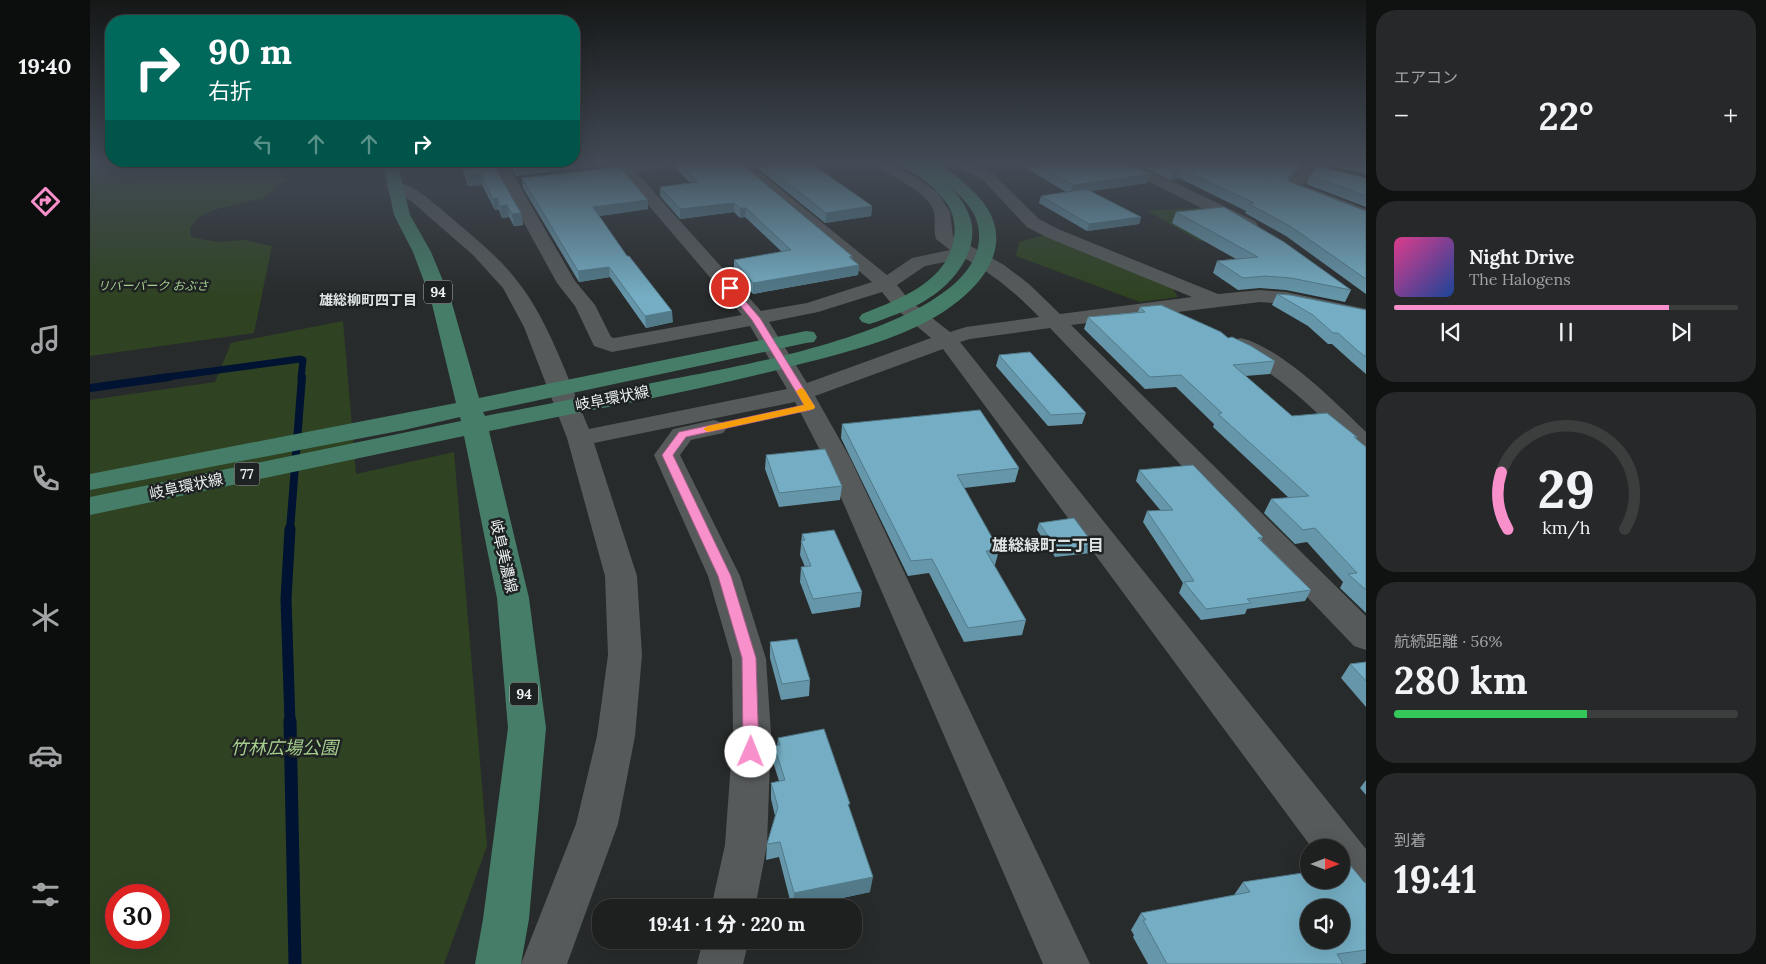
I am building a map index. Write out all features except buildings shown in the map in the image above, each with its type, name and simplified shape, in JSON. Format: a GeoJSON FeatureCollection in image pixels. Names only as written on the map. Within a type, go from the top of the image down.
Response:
{"type":"FeatureCollection","features":[{"type":"Feature","properties":{"kind":"main road","name":"岐阜美濃線"},"geometry":{"type":"LineString","coordinates":[[400,207],[402,215],[422,252],[440,300],[472,417],[513,598],[527,728],[506,920],[498,964]]}},
{"type":"Feature","properties":{"kind":"main road","name":"岐阜環状線"},"geometry":{"type":"LineString","coordinates":[[90,506],[404,432],[546,401],[846,326],[893,308],[928,290],[946,273],[964,246],[965,223],[957,207]]}},
{"type":"Feature","properties":{"kind":"main road","name":"岐阜環状線"},"geometry":{"type":"LineString","coordinates":[[546,401],[750,370],[877,334],[918,318],[952,297],[972,278],[982,262],[989,247],[989,226],[979,207]]}},
{"type":"Feature","properties":{"kind":"main road","name":"岐阜環状線"},"geometry":{"type":"LineString","coordinates":[[90,482],[404,432]]}},
{"type":"Feature","properties":{"kind":"street"},"geometry":{"type":"LineString","coordinates":[[428,207],[479,251],[511,285],[535,327],[580,438],[621,576],[625,655],[616,736],[597,824],[544,964]]}},
{"type":"Feature","properties":{"kind":"street"},"geometry":{"type":"LineString","coordinates":[[532,207],[567,283],[585,306],[602,340],[612,345],[628,344],[811,308],[886,284],[918,262],[964,246]]}},
{"type":"Feature","properties":{"kind":"street"},"geometry":{"type":"LineString","coordinates":[[659,207],[756,318],[806,400],[836,456],[1068,964]]}},
{"type":"Feature","properties":{"kind":"street"},"geometry":{"type":"LineString","coordinates":[[793,207],[886,284],[902,304],[947,340],[1331,839]]}},
{"type":"Feature","properties":{"kind":"street"},"geometry":{"type":"LineString","coordinates":[[940,207],[942,211],[942,231],[945,239],[964,246],[1022,288],[1366,637]]}},
{"type":"Feature","properties":{"kind":"street"},"geometry":{"type":"LineString","coordinates":[[1017,207],[1033,223],[1052,232],[1216,300]]}},
{"type":"Feature","properties":{"kind":"street"},"geometry":{"type":"LineString","coordinates":[[1214,207],[1264,232]]}},
{"type":"Feature","properties":{"kind":"street"},"geometry":{"type":"LineString","coordinates":[[1344,207],[1366,216]]}},
{"type":"Feature","properties":{"kind":"street"},"geometry":{"type":"LineString","coordinates":[[735,899],[746,845],[752,734],[749,658],[724,576],[668,455],[682,434],[806,400],[966,333],[1055,320],[1260,296],[1286,298],[1361,312]]}},
{"type":"Feature","properties":{"kind":"street"},"geometry":{"type":"LineString","coordinates":[[1158,308],[1192,323]]}},
{"type":"Feature","properties":{"kind":"street"},"geometry":{"type":"LineString","coordinates":[[1218,335],[1244,346],[1286,372],[1330,410],[1366,448]]}},
{"type":"Feature","properties":{"kind":"street"},"geometry":{"type":"LineString","coordinates":[[580,438],[806,400]]}},
{"type":"Feature","properties":{"kind":"street"},"geometry":{"type":"LineString","coordinates":[[1350,863],[1366,883]]}},
{"type":"Feature","properties":{"kind":"street"},"geometry":{"type":"LineString","coordinates":[[720,964],[724,949]]}},
{"type":"Feature","properties":{"kind":"green space","name":"リバーパーク おぶさ"},"geometry":{"type":"Polygon","coordinates":[[[90,207],[227,207],[199,217],[190,228],[191,237],[217,242],[244,240],[272,246],[254,333],[90,356],[90,207]]]}},
{"type":"Feature","properties":{"kind":"green space"},"geometry":{"type":"Polygon","coordinates":[[[1208,207],[1260,235],[1199,241],[1147,211],[1208,207]]]}},
{"type":"Feature","properties":{"kind":"green space"},"geometry":{"type":"Polygon","coordinates":[[[1044,235],[1172,288],[1178,297],[1140,302],[1016,256],[1019,242],[1044,235]]]}},
{"type":"Feature","properties":{"kind":"green space","name":"竹林広場公園"},"geometry":{"type":"Polygon","coordinates":[[[343,321],[356,474],[454,452],[487,846],[444,964],[90,964],[90,400],[215,382],[231,343],[343,321]]]}},
{"type":"Feature","properties":{"kind":"waterway"},"geometry":{"type":"LineString","coordinates":[[160,378],[300,359],[303,360],[301,378]]}},
{"type":"Feature","properties":{"kind":"waterway"},"geometry":{"type":"LineString","coordinates":[[90,388],[169,377]]}},
{"type":"Feature","properties":{"kind":"waterway"},"geometry":{"type":"LineString","coordinates":[[290,530],[302,377]]}},
{"type":"Feature","properties":{"kind":"waterway"},"geometry":{"type":"LineString","coordinates":[[290,529],[286,599],[290,722]]}},
{"type":"Feature","properties":{"kind":"waterway"},"geometry":{"type":"LineString","coordinates":[[290,721],[295,964]]}},
{"type":"Feature","properties":{"kind":"slow traffic"},"geometry":{"type":"LineString","coordinates":[[708,429],[810,407],[801,391]]}},
{"type":"Feature","properties":{"kind":"district","name":"雄総柳町四丁目"},"geometry":{"type":"Point","coordinates":[368,300]}},
{"type":"Feature","properties":{"kind":"district","name":"雄総緑町二丁目"},"geometry":{"type":"Point","coordinates":[1048,545]}},
{"type":"Feature","properties":{"kind":"route"},"geometry":{"type":"LineString","coordinates":[[730,288],[756,318],[810,407],[682,434],[668,455],[724,576],[749,658],[751,752]]}}]}
